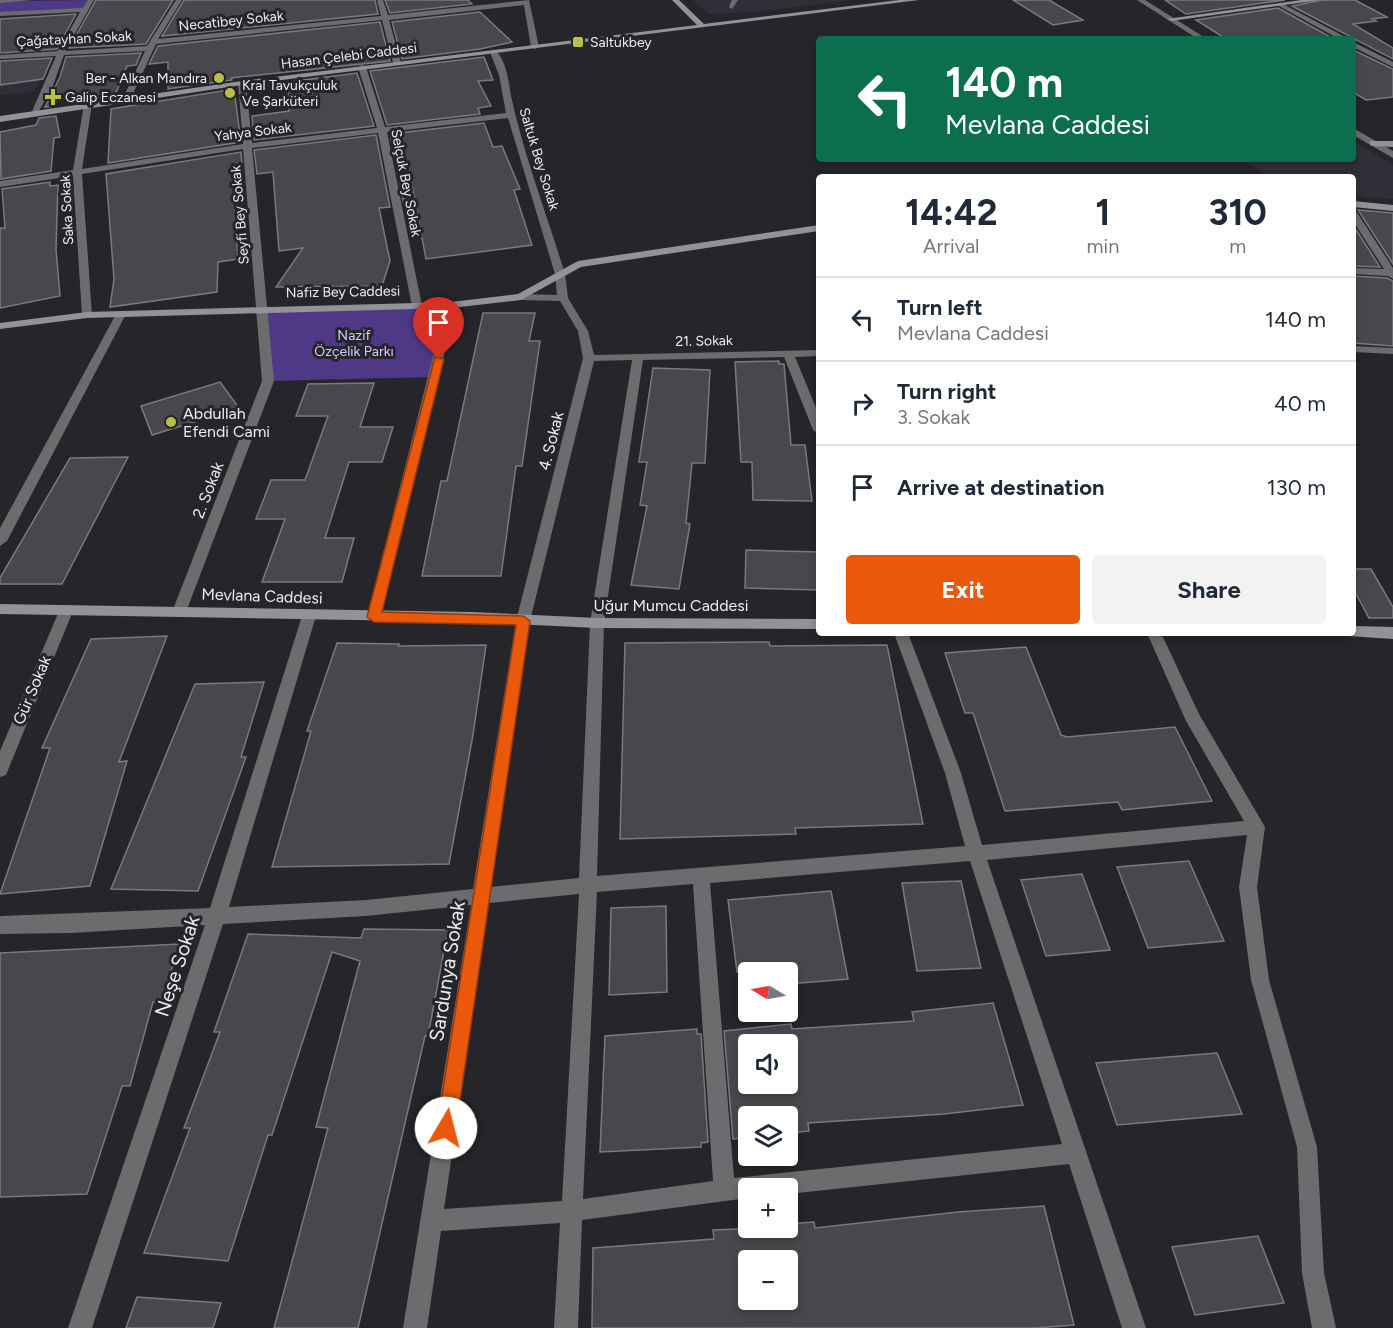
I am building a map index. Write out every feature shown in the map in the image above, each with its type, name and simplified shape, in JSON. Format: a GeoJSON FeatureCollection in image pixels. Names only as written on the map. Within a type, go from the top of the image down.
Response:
{"type":"FeatureCollection","features":[{"type":"Feature","properties":{"kind":"street"},"geometry":{"type":"LineString","coordinates":[[0,1],[29,0]]}},
{"type":"Feature","properties":{"kind":"street"},"geometry":{"type":"LineString","coordinates":[[33,114],[48,88],[61,52],[91,0]]}},
{"type":"Feature","properties":{"kind":"street"},"geometry":{"type":"LineString","coordinates":[[127,98],[151,45],[179,0]]}},
{"type":"Feature","properties":{"kind":"street"},"geometry":{"type":"LineString","coordinates":[[380,0],[382,18],[397,63]]}},
{"type":"Feature","properties":{"kind":"street"},"geometry":{"type":"LineString","coordinates":[[675,0],[702,26]]}},
{"type":"Feature","properties":{"kind":"street","name":"Hasan Çelebi Caddesi"},"geometry":{"type":"LineString","coordinates":[[0,118],[242,82],[916,0]]}},
{"type":"Feature","properties":{"kind":"street"},"geometry":{"type":"LineString","coordinates":[[1140,0],[1198,36]]}},
{"type":"Feature","properties":{"kind":"street"},"geometry":{"type":"LineString","coordinates":[[1171,19],[1317,0]]}},
{"type":"Feature","properties":{"kind":"street"},"geometry":{"type":"LineString","coordinates":[[526,2],[535,47]]}},
{"type":"Feature","properties":{"kind":"street","name":"Necatibey Sokak"},"geometry":{"type":"LineString","coordinates":[[151,45],[526,2]]}},
{"type":"Feature","properties":{"kind":"street"},"geometry":{"type":"LineString","coordinates":[[1281,5],[1339,36]]}},
{"type":"Feature","properties":{"kind":"street"},"geometry":{"type":"LineString","coordinates":[[0,14],[84,10]]}},
{"type":"Feature","properties":{"kind":"street","name":"Çağatayhan Sokak"},"geometry":{"type":"LineString","coordinates":[[0,57],[151,45]]}},
{"type":"Feature","properties":{"kind":"street"},"geometry":{"type":"LineString","coordinates":[[1356,46],[1393,65]]}},
{"type":"Feature","properties":{"kind":"street","name":"Saltuk Bey Sokak"},"geometry":{"type":"LineString","coordinates":[[494,52],[503,75],[511,115],[560,274]]}},
{"type":"Feature","properties":{"kind":"street","name":"Selçuk Bey Sokak"},"geometry":{"type":"LineString","coordinates":[[362,67],[382,130],[417,306]]}},
{"type":"Feature","properties":{"kind":"street","name":"Seyfi Bey Sokak"},"geometry":{"type":"LineString","coordinates":[[242,82],[261,309]]}},
{"type":"Feature","properties":{"kind":"street","name":"Saka Sokak"},"geometry":{"type":"LineString","coordinates":[[87,315],[77,171],[88,104]]}},
{"type":"Feature","properties":{"kind":"street","name":"Yahya Sokak"},"geometry":{"type":"LineString","coordinates":[[0,184],[248,146],[511,115]]}},
{"type":"Feature","properties":{"kind":"street"},"geometry":{"type":"LineString","coordinates":[[1357,137],[1393,155]]}},
{"type":"Feature","properties":{"kind":"street"},"geometry":{"type":"LineString","coordinates":[[1373,143],[1393,144]]}},
{"type":"Feature","properties":{"kind":"street"},"geometry":{"type":"LineString","coordinates":[[1356,204],[1393,208]]}},
{"type":"Feature","properties":{"kind":"street"},"geometry":{"type":"LineString","coordinates":[[1356,218],[1392,274]]}},
{"type":"Feature","properties":{"kind":"street","name":"Nafiz Bey Caddesi"},"geometry":{"type":"LineString","coordinates":[[0,326],[87,315],[120,316],[261,309],[450,305],[521,297],[578,264],[816,228]]}},
{"type":"Feature","properties":{"kind":"street"},"geometry":{"type":"LineString","coordinates":[[1356,271],[1392,274]]}},
{"type":"Feature","properties":{"kind":"street","name":"4. Sokak"},"geometry":{"type":"LineString","coordinates":[[523,621],[589,358],[583,331],[563,298],[560,274]]}},
{"type":"Feature","properties":{"kind":"street"},"geometry":{"type":"LineString","coordinates":[[521,297],[563,298]]}},
{"type":"Feature","properties":{"kind":"street"},"geometry":{"type":"LineString","coordinates":[[374,617],[435,377],[450,305]]}},
{"type":"Feature","properties":{"kind":"street","name":"2. Sokak"},"geometry":{"type":"LineString","coordinates":[[179,612],[268,381],[261,309]]}},
{"type":"Feature","properties":{"kind":"street"},"geometry":{"type":"LineString","coordinates":[[0,541],[120,316]]}},
{"type":"Feature","properties":{"kind":"street"},"geometry":{"type":"LineString","coordinates":[[1356,349],[1393,351]]}},
{"type":"Feature","properties":{"kind":"street","name":"21. Sokak"},"geometry":{"type":"LineString","coordinates":[[589,358],[816,353]]}},
{"type":"Feature","properties":{"kind":"street"},"geometry":{"type":"LineString","coordinates":[[788,354],[816,423]]}},
{"type":"Feature","properties":{"kind":"street"},"geometry":{"type":"LineString","coordinates":[[566,1328],[588,885],[597,623],[638,357]]}},
{"type":"Feature","properties":{"kind":"street","name":"Mevlana Caddesi"},"geometry":{"type":"LineString","coordinates":[[0,609],[523,621]]}},
{"type":"Feature","properties":{"kind":"street","name":"Gür Sokak"},"geometry":{"type":"LineString","coordinates":[[0,770],[66,610]]}},
{"type":"Feature","properties":{"kind":"street","name":"Neşe Sokak"},"geometry":{"type":"LineString","coordinates":[[80,1328],[217,916],[309,616]]}},
{"type":"Feature","properties":{"kind":"street","name":"Uğur Mumcu Caddesi"},"geometry":{"type":"LineString","coordinates":[[523,621],[816,624]]}},
{"type":"Feature","properties":{"kind":"street","name":"Sardunya Sokak"},"geometry":{"type":"LineString","coordinates":[[415,1328],[523,621]]}},
{"type":"Feature","properties":{"kind":"street"},"geometry":{"type":"LineString","coordinates":[[1356,632],[1393,633]]}},
{"type":"Feature","properties":{"kind":"street"},"geometry":{"type":"LineString","coordinates":[[902,636],[953,773],[976,853],[1134,1328]]}},
{"type":"Feature","properties":{"kind":"street"},"geometry":{"type":"LineString","coordinates":[[1155,636],[1192,717],[1257,827],[1248,887],[1249,899],[1260,980],[1307,1147],[1313,1273],[1324,1328]]}},
{"type":"Feature","properties":{"kind":"street"},"geometry":{"type":"LineString","coordinates":[[0,925],[71,924],[366,908],[588,885],[1257,827]]}},
{"type":"Feature","properties":{"kind":"street"},"geometry":{"type":"LineString","coordinates":[[701,875],[724,1191]]}},
{"type":"Feature","properties":{"kind":"street"},"geometry":{"type":"LineString","coordinates":[[432,1221],[571,1211],[724,1191],[1074,1153]]}},
{"type":"Feature","properties":{"kind":"lane"},"geometry":{"type":"LineString","coordinates":[[732,7],[735,0]]}},
{"type":"Feature","properties":{"kind":"shaded area"},"geometry":{"type":"Polygon","coordinates":[[[693,0],[855,0],[753,12],[708,14],[693,0]]]}},
{"type":"Feature","properties":{"kind":"shaded area"},"geometry":{"type":"Polygon","coordinates":[[[49,59],[34,92],[0,95],[0,63],[49,59]]]}},
{"type":"Feature","properties":{"kind":"shaded area"},"geometry":{"type":"Polygon","coordinates":[[[1356,142],[1393,165],[1393,199],[1356,196],[1356,174],[1264,174],[1246,162],[1356,162],[1356,142]]]}},
{"type":"Feature","properties":{"kind":"green space"},"geometry":{"type":"Polygon","coordinates":[[[91,0],[84,10],[0,14],[0,1],[91,0]]]}},
{"type":"Feature","properties":{"kind":"green space","name":"Nazif Özçelik Parkı"},"geometry":{"type":"Polygon","coordinates":[[[451,305],[435,377],[269,381],[261,309],[451,305]]]}},
{"type":"Feature","properties":{"kind":"building"},"geometry":{"type":"Polygon","coordinates":[[[96,0],[173,0],[146,44],[69,48],[96,0]]]}},
{"type":"Feature","properties":{"kind":"building"},"geometry":{"type":"Polygon","coordinates":[[[184,0],[375,0],[378,14],[162,36],[184,0]]]}},
{"type":"Feature","properties":{"kind":"building"},"geometry":{"type":"Polygon","coordinates":[[[385,0],[468,0],[472,4],[390,13],[385,0]]]}},
{"type":"Feature","properties":{"kind":"building"},"geometry":{"type":"Polygon","coordinates":[[[1013,0],[1049,0],[1083,20],[1053,25],[1013,0]]]}},
{"type":"Feature","properties":{"kind":"building"},"geometry":{"type":"Polygon","coordinates":[[[1165,0],[1285,0],[1186,14],[1165,0]]]}},
{"type":"Feature","properties":{"kind":"building"},"geometry":{"type":"Polygon","coordinates":[[[1322,0],[1355,0],[1387,17],[1353,24],[1393,48],[1393,59],[1356,40],[1356,36],[1349,36],[1292,6],[1322,0]]]}},
{"type":"Feature","properties":{"kind":"building"},"geometry":{"type":"Polygon","coordinates":[[[1278,8],[1329,36],[1221,36],[1196,20],[1278,8]]]}},
{"type":"Feature","properties":{"kind":"building"},"geometry":{"type":"Polygon","coordinates":[[[480,12],[512,42],[480,49],[402,59],[392,22],[480,12]]]}},
{"type":"Feature","properties":{"kind":"building"},"geometry":{"type":"Polygon","coordinates":[[[76,14],[57,49],[0,53],[0,19],[76,14]]]}},
{"type":"Feature","properties":{"kind":"building"},"geometry":{"type":"Polygon","coordinates":[[[380,22],[390,61],[231,78],[232,80],[168,89],[168,62],[149,64],[158,46],[380,22]]]}},
{"type":"Feature","properties":{"kind":"building"},"geometry":{"type":"Polygon","coordinates":[[[1356,51],[1393,69],[1393,97],[1366,100],[1356,94],[1356,51]]]}},
{"type":"Feature","properties":{"kind":"building"},"geometry":{"type":"Polygon","coordinates":[[[141,53],[136,65],[127,66],[116,93],[53,98],[54,106],[45,107],[60,77],[66,57],[141,53]]]}},
{"type":"Feature","properties":{"kind":"building"},"geometry":{"type":"Polygon","coordinates":[[[484,57],[493,80],[478,81],[491,106],[478,108],[480,114],[387,125],[370,71],[484,57]]]}},
{"type":"Feature","properties":{"kind":"building"},"geometry":{"type":"Polygon","coordinates":[[[52,58],[43,79],[0,85],[0,61],[52,58]]]}},
{"type":"Feature","properties":{"kind":"building"},"geometry":{"type":"Polygon","coordinates":[[[357,73],[374,126],[254,140],[252,116],[289,111],[288,82],[357,73]]]}},
{"type":"Feature","properties":{"kind":"building"},"geometry":{"type":"Polygon","coordinates":[[[234,89],[241,142],[108,163],[111,109],[234,89]]]}},
{"type":"Feature","properties":{"kind":"building"},"geometry":{"type":"Polygon","coordinates":[[[56,116],[60,137],[54,138],[51,171],[1,179],[0,132],[36,125],[39,118],[56,116]]]}},
{"type":"Feature","properties":{"kind":"building"},"geometry":{"type":"Polygon","coordinates":[[[484,123],[493,147],[502,146],[520,189],[514,190],[532,245],[426,259],[412,186],[407,205],[404,205],[390,134],[484,123]]]}},
{"type":"Feature","properties":{"kind":"building"},"geometry":{"type":"Polygon","coordinates":[[[376,135],[390,207],[379,208],[390,261],[382,286],[276,287],[303,248],[279,251],[273,172],[257,174],[254,150],[376,135]]]}},
{"type":"Feature","properties":{"kind":"building"},"geometry":{"type":"Polygon","coordinates":[[[241,152],[243,176],[233,177],[238,259],[218,262],[217,292],[110,307],[114,279],[106,174],[241,152]]]}},
{"type":"Feature","properties":{"kind":"building"},"geometry":{"type":"Polygon","coordinates":[[[50,182],[50,186],[58,185],[56,249],[60,296],[0,308],[0,228],[5,228],[2,189],[50,182]]]}},
{"type":"Feature","properties":{"kind":"building"},"geometry":{"type":"Polygon","coordinates":[[[1358,210],[1393,213],[1393,264],[1358,210]]]}},
{"type":"Feature","properties":{"kind":"building"},"geometry":{"type":"Polygon","coordinates":[[[1356,230],[1380,267],[1356,266],[1356,230]]]}},
{"type":"Feature","properties":{"kind":"building"},"geometry":{"type":"Polygon","coordinates":[[[1356,276],[1387,278],[1393,281],[1393,346],[1356,343],[1356,276]]]}},
{"type":"Feature","properties":{"kind":"building"},"geometry":{"type":"Polygon","coordinates":[[[483,313],[535,313],[529,341],[540,341],[522,466],[516,466],[501,576],[422,576],[441,481],[447,481],[483,313]]]}},
{"type":"Feature","properties":{"kind":"building"},"geometry":{"type":"Polygon","coordinates":[[[779,361],[779,364],[784,364],[791,445],[805,445],[812,501],[753,500],[752,462],[741,462],[735,362],[779,361]]]}},
{"type":"Feature","properties":{"kind":"building"},"geometry":{"type":"Polygon","coordinates":[[[653,368],[710,370],[705,463],[692,463],[686,523],[690,524],[679,589],[631,585],[647,506],[640,505],[647,462],[639,462],[653,368]]]}},
{"type":"Feature","properties":{"kind":"building","name":"Abdullah Efendi Cami"},"geometry":{"type":"Polygon","coordinates":[[[220,382],[239,408],[152,435],[141,406],[220,382]]]}},
{"type":"Feature","properties":{"kind":"building"},"geometry":{"type":"Polygon","coordinates":[[[374,383],[360,427],[393,427],[382,462],[349,462],[325,538],[354,538],[342,582],[262,582],[285,519],[256,519],[271,480],[305,480],[328,416],[296,416],[308,384],[374,383]]]}},
{"type":"Feature","properties":{"kind":"building"},"geometry":{"type":"Polygon","coordinates":[[[128,457],[62,584],[0,584],[0,578],[70,458],[128,457]]]}},
{"type":"Feature","properties":{"kind":"building"},"geometry":{"type":"Polygon","coordinates":[[[746,550],[816,552],[816,590],[745,588],[746,550]]]}},
{"type":"Feature","properties":{"kind":"building"},"geometry":{"type":"Polygon","coordinates":[[[1356,569],[1371,569],[1393,607],[1393,618],[1369,618],[1356,594],[1356,569]]]}},
{"type":"Feature","properties":{"kind":"building"},"geometry":{"type":"Polygon","coordinates":[[[167,636],[119,762],[127,761],[90,886],[0,894],[50,748],[42,748],[91,639],[167,636]]]}},
{"type":"Feature","properties":{"kind":"building"},"geometry":{"type":"Polygon","coordinates":[[[769,642],[770,646],[887,645],[923,824],[795,828],[796,834],[620,839],[625,643],[769,642]]]}},
{"type":"Feature","properties":{"kind":"building"},"geometry":{"type":"Polygon","coordinates":[[[337,643],[399,644],[398,646],[486,645],[473,735],[449,864],[272,867],[311,731],[307,731],[337,643]]]}},
{"type":"Feature","properties":{"kind":"building"},"geometry":{"type":"Polygon","coordinates":[[[1026,647],[1061,735],[1067,737],[1175,727],[1212,801],[1122,810],[1118,802],[1005,811],[973,713],[965,713],[945,653],[1026,647]]]}},
{"type":"Feature","properties":{"kind":"building"},"geometry":{"type":"Polygon","coordinates":[[[264,682],[241,757],[246,757],[198,891],[111,889],[195,684],[264,682]]]}},
{"type":"Feature","properties":{"kind":"building"},"geometry":{"type":"Polygon","coordinates":[[[1189,861],[1224,941],[1148,948],[1117,867],[1189,861]]]}},
{"type":"Feature","properties":{"kind":"building"},"geometry":{"type":"Polygon","coordinates":[[[1082,874],[1110,950],[1046,956],[1021,880],[1082,874]]]}},
{"type":"Feature","properties":{"kind":"building"},"geometry":{"type":"Polygon","coordinates":[[[961,881],[981,968],[917,971],[902,883],[961,881]]]}},
{"type":"Feature","properties":{"kind":"building"},"geometry":{"type":"Polygon","coordinates":[[[831,891],[848,979],[798,983],[798,962],[738,962],[737,972],[728,900],[831,891]]]}},
{"type":"Feature","properties":{"kind":"building"},"geometry":{"type":"Polygon","coordinates":[[[666,906],[667,992],[609,995],[611,908],[666,906]]]}},
{"type":"Feature","properties":{"kind":"building"},"geometry":{"type":"Polygon","coordinates":[[[364,929],[448,930],[428,1036],[425,1036],[358,1328],[274,1328],[328,1128],[316,1127],[360,961],[332,952],[272,1135],[268,1135],[228,1261],[144,1253],[190,1128],[184,1128],[220,1032],[214,1032],[248,934],[361,938],[364,929]]]}},
{"type":"Feature","properties":{"kind":"building"},"geometry":{"type":"Polygon","coordinates":[[[179,944],[162,1002],[153,1002],[130,1086],[122,1086],[87,1194],[0,1197],[0,953],[179,944]]]}},
{"type":"Feature","properties":{"kind":"building"},"geometry":{"type":"Polygon","coordinates":[[[993,1003],[1023,1105],[944,1114],[808,1123],[809,1131],[798,1132],[798,1106],[738,1106],[738,1139],[733,1139],[724,1031],[791,1024],[792,1029],[914,1021],[912,1012],[993,1003]]]}},
{"type":"Feature","properties":{"kind":"building"},"geometry":{"type":"Polygon","coordinates":[[[697,1029],[697,1034],[701,1034],[708,1142],[701,1143],[701,1147],[600,1152],[605,1036],[697,1029]]]}},
{"type":"Feature","properties":{"kind":"building"},"geometry":{"type":"Polygon","coordinates":[[[1217,1053],[1242,1114],[1117,1125],[1096,1063],[1217,1053]]]}},
{"type":"Feature","properties":{"kind":"building"},"geometry":{"type":"Polygon","coordinates":[[[1044,1206],[1074,1325],[1036,1328],[592,1328],[593,1248],[714,1239],[713,1230],[738,1229],[738,1238],[798,1238],[798,1223],[814,1222],[815,1228],[958,1212],[1044,1206]]]}},
{"type":"Feature","properties":{"kind":"building"},"geometry":{"type":"Polygon","coordinates":[[[1258,1236],[1284,1303],[1195,1315],[1172,1247],[1258,1236]]]}},
{"type":"Feature","properties":{"kind":"building"},"geometry":{"type":"Polygon","coordinates":[[[137,1297],[221,1303],[213,1328],[126,1328],[137,1297]]]}},
{"type":"Feature","properties":{"kind":"place","name":"Saltukbey"},"geometry":{"type":"Point","coordinates":[578,42]}},
{"type":"Feature","properties":{"kind":"place","name":"Ber - Alkan Mandıra"},"geometry":{"type":"Point","coordinates":[219,78]}},
{"type":"Feature","properties":{"kind":"place","name":"Kral Tavukçuluk Ve Şarküteri"},"geometry":{"type":"Point","coordinates":[230,93]}},
{"type":"Feature","properties":{"kind":"place","name":"Galip Eczanesi"},"geometry":{"type":"Point","coordinates":[53,97]}},
{"type":"Feature","properties":{"kind":"place","name":"Abdullah Efendi Cami"},"geometry":{"type":"Point","coordinates":[171,422]}},
{"type":"Feature","properties":{"kind":"route"},"geometry":{"type":"LineString","coordinates":[[439,359],[374,617],[471,617],[523,621],[446,1128]]}}]}
